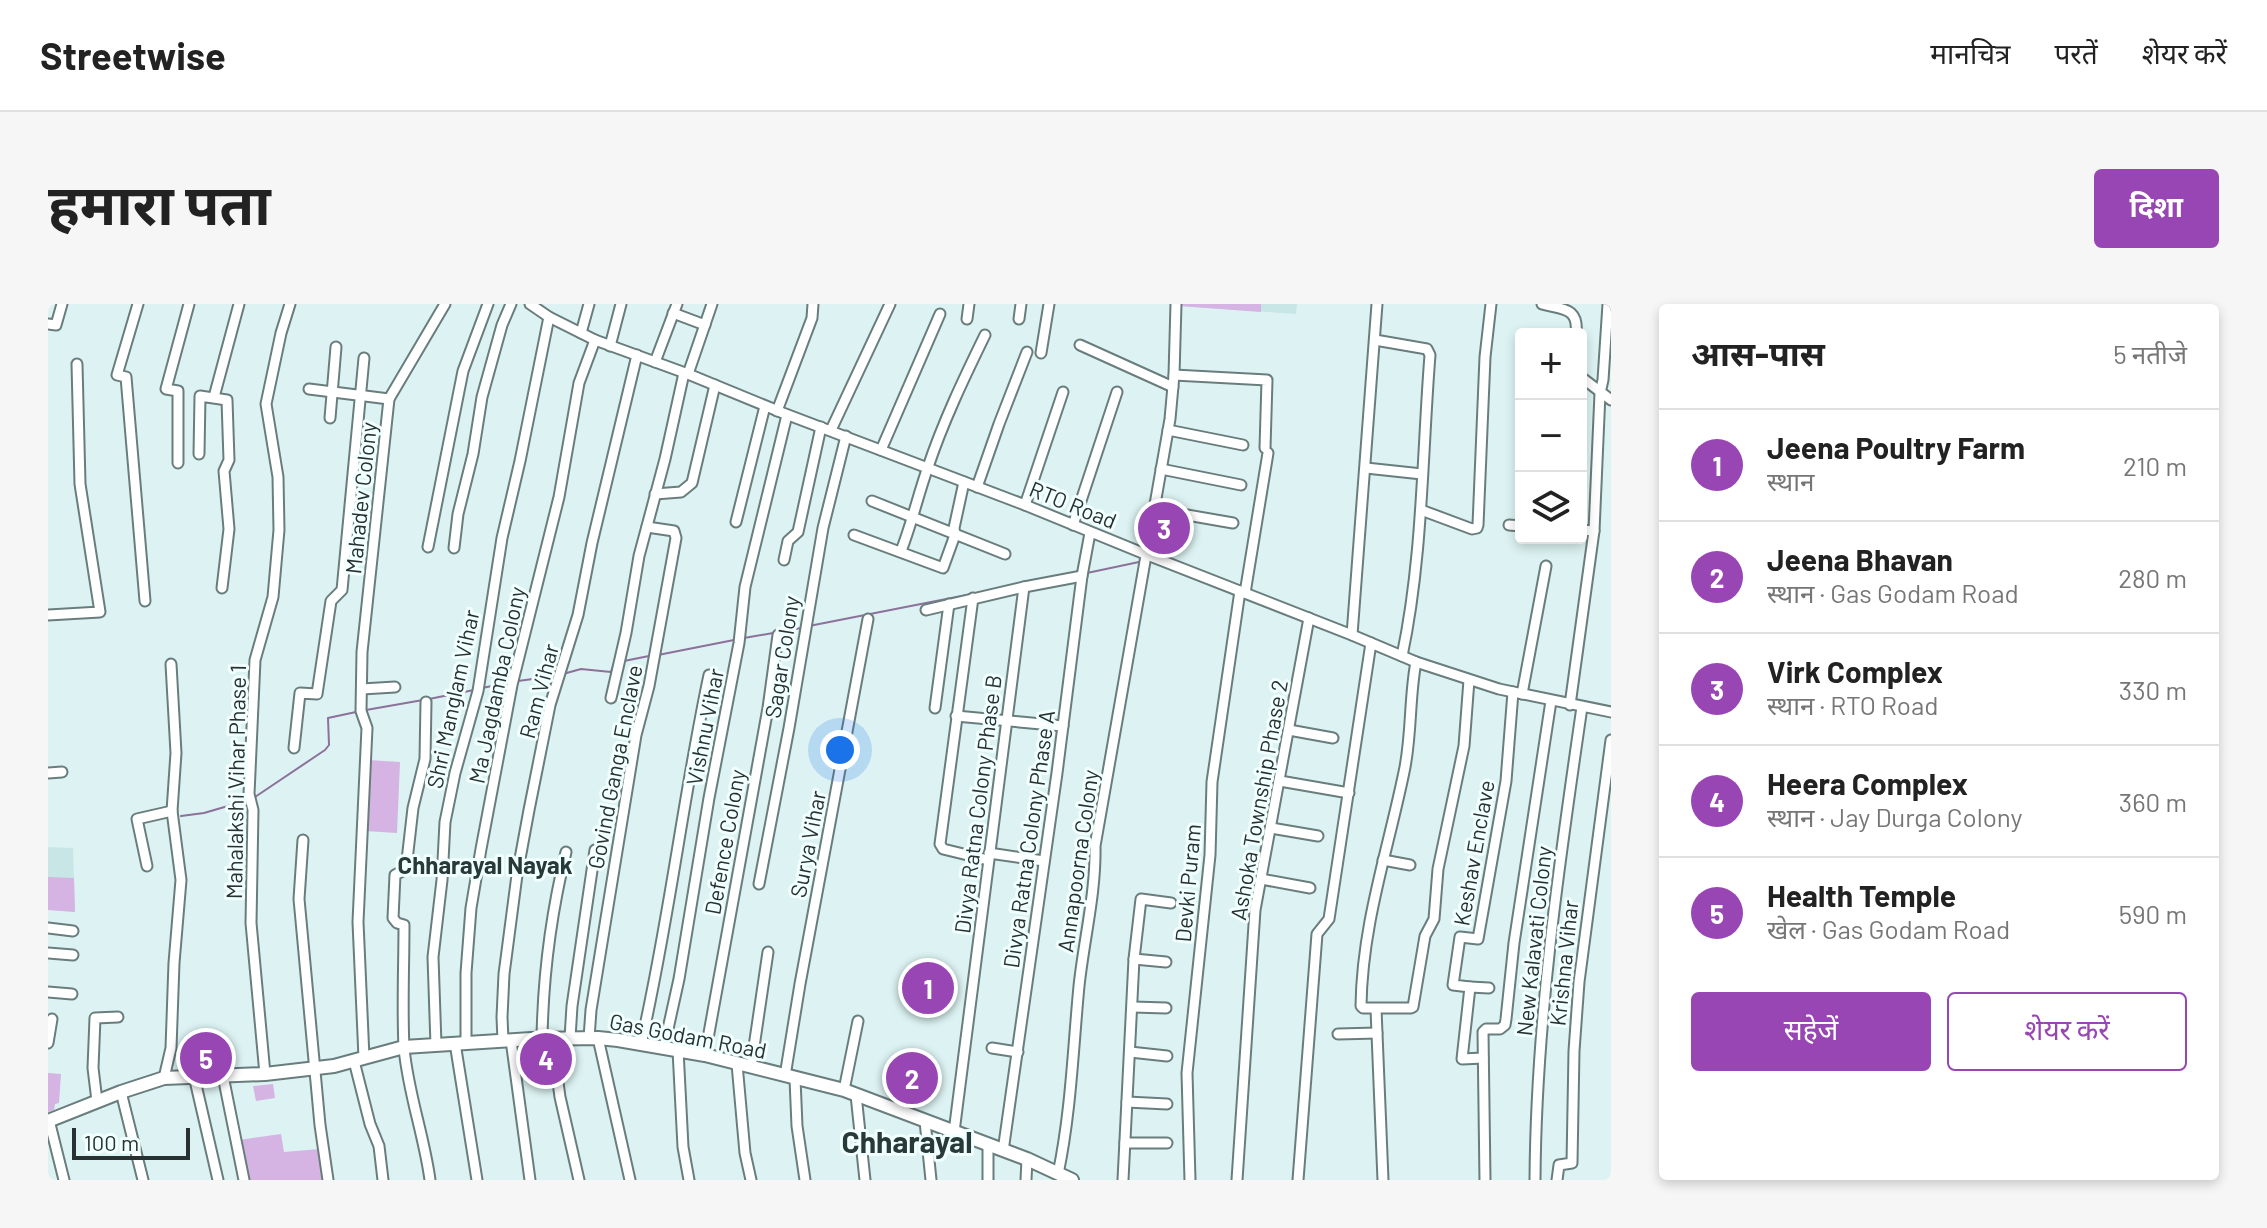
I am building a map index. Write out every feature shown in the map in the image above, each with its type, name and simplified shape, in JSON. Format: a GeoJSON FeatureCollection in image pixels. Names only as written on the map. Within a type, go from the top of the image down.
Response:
{"type":"FeatureCollection","features":[{"type":"Feature","properties":{"kind":"main road","name":"Gas Godam Road"},"geometry":{"type":"LineString","coordinates":[[48,1121],[164,1078],[265,1074],[315,1068],[404,1047],[594,1038],[705,1055],[850,1093],[1027,1159],[1072,1180]]}},
{"type":"Feature","properties":{"kind":"street"},"geometry":{"type":"LineString","coordinates":[[48,324],[56,325],[62,304]]}},
{"type":"Feature","properties":{"kind":"street"},"geometry":{"type":"LineString","coordinates":[[138,304],[117,375],[126,377],[145,601]]}},
{"type":"Feature","properties":{"kind":"street"},"geometry":{"type":"LineString","coordinates":[[178,463],[178,391],[166,389],[189,304]]}},
{"type":"Feature","properties":{"kind":"street"},"geometry":{"type":"LineString","coordinates":[[214,397],[239,304]]}},
{"type":"Feature","properties":{"kind":"street","name":"Mahalakshi Vihar Phase 1"},"geometry":{"type":"LineString","coordinates":[[265,1074],[251,923],[253,810],[249,794],[255,660],[273,597],[279,530],[278,477],[266,404],[290,304]]}},
{"type":"Feature","properties":{"kind":"street","name":"Mahadev Colony"},"geometry":{"type":"LineString","coordinates":[[383,1180],[379,1146],[370,1124],[359,1059],[358,922],[367,728],[361,711],[362,652],[389,399],[445,304]]}},
{"type":"Feature","properties":{"kind":"street"},"geometry":{"type":"LineString","coordinates":[[428,547],[463,371],[488,304]]}},
{"type":"Feature","properties":{"kind":"street"},"geometry":{"type":"LineString","coordinates":[[454,548],[482,397],[511,304]]}},
{"type":"Feature","properties":{"kind":"street","name":"RTO Road"},"geometry":{"type":"LineString","coordinates":[[530,304],[595,340],[1025,505],[1416,662],[1518,693],[1611,712]]}},
{"type":"Feature","properties":{"kind":"street"},"geometry":{"type":"LineString","coordinates":[[581,333],[589,304]]}},
{"type":"Feature","properties":{"kind":"street"},"geometry":{"type":"LineString","coordinates":[[610,346],[621,304]]}},
{"type":"Feature","properties":{"kind":"street"},"geometry":{"type":"LineString","coordinates":[[611,698],[639,556],[686,374],[712,304]]}},
{"type":"Feature","properties":{"kind":"street","name":"Vishnu Vihar"},"geometry":{"type":"LineString","coordinates":[[689,1180],[671,1049],[679,979],[739,643],[745,587],[782,413],[812,318],[813,304]]}},
{"type":"Feature","properties":{"kind":"street"},"geometry":{"type":"LineString","coordinates":[[784,560],[788,541],[798,532],[826,428],[890,304]]}},
{"type":"Feature","properties":{"kind":"street"},"geometry":{"type":"LineString","coordinates":[[967,319],[969,304]]}},
{"type":"Feature","properties":{"kind":"street"},"geometry":{"type":"LineString","coordinates":[[1019,319],[1021,304]]}},
{"type":"Feature","properties":{"kind":"street"},"geometry":{"type":"LineString","coordinates":[[1041,353],[1049,304]]}},
{"type":"Feature","properties":{"kind":"street","name":"Annapoorna Colony"},"geometry":{"type":"LineString","coordinates":[[1058,1174],[1070,1105],[1079,984],[1095,846],[1168,430],[1174,375],[1176,304]]}},
{"type":"Feature","properties":{"kind":"street"},"geometry":{"type":"LineString","coordinates":[[1352,635],[1377,304]]}},
{"type":"Feature","properties":{"kind":"street"},"geometry":{"type":"LineString","coordinates":[[1421,510],[1472,529],[1477,528],[1485,357],[1491,304]]}},
{"type":"Feature","properties":{"kind":"street"},"geometry":{"type":"LineString","coordinates":[[1542,304],[1569,311],[1574,315],[1576,328]]}},
{"type":"Feature","properties":{"kind":"street"},"geometry":{"type":"LineString","coordinates":[[1570,705],[1594,531],[1600,393],[1608,304]]}},
{"type":"Feature","properties":{"kind":"street"},"geometry":{"type":"LineString","coordinates":[[655,362],[675,309],[705,325]]}},
{"type":"Feature","properties":{"kind":"street"},"geometry":{"type":"LineString","coordinates":[[881,450],[940,314]]}},
{"type":"Feature","properties":{"kind":"street","name":"Shri Manglam Vihar"},"geometry":{"type":"LineString","coordinates":[[436,1045],[433,957],[445,822],[478,691],[502,538],[549,317]]}},
{"type":"Feature","properties":{"kind":"street"},"geometry":{"type":"LineString","coordinates":[[901,551],[928,467],[985,335]]}},
{"type":"Feature","properties":{"kind":"street","name":"Ma Jagdamba Colony"},"geometry":{"type":"LineString","coordinates":[[477,1180],[461,1043],[471,908],[512,685],[559,497],[579,383],[595,340]]}},
{"type":"Feature","properties":{"kind":"street"},"geometry":{"type":"LineString","coordinates":[[1375,340],[1429,351],[1421,510],[1402,656]]}},
{"type":"Feature","properties":{"kind":"street"},"geometry":{"type":"LineString","coordinates":[[1080,345],[1173,387]]}},
{"type":"Feature","properties":{"kind":"street"},"geometry":{"type":"LineString","coordinates":[[330,418],[336,347]]}},
{"type":"Feature","properties":{"kind":"street"},"geometry":{"type":"LineString","coordinates":[[977,487],[1027,352]]}},
{"type":"Feature","properties":{"kind":"street","name":"Ram Vihar"},"geometry":{"type":"LineString","coordinates":[[530,1180],[502,1017],[504,974],[517,875],[550,705],[578,615],[637,355]]}},
{"type":"Feature","properties":{"kind":"street"},"geometry":{"type":"LineString","coordinates":[[294,748],[300,693],[317,694],[331,601],[342,590],[364,358]]}},
{"type":"Feature","properties":{"kind":"street"},"geometry":{"type":"LineString","coordinates":[[48,615],[100,612],[80,484],[77,364]]}},
{"type":"Feature","properties":{"kind":"street","name":"Devki Puram"},"geometry":{"type":"LineString","coordinates":[[1174,375],[1267,380],[1266,451],[1212,782],[1210,855],[1187,1073],[1190,1180]]}},
{"type":"Feature","properties":{"kind":"street"},"geometry":{"type":"LineString","coordinates":[[1587,382],[1611,400]]}},
{"type":"Feature","properties":{"kind":"street"},"geometry":{"type":"LineString","coordinates":[[655,494],[681,492],[692,483],[715,385]]}},
{"type":"Feature","properties":{"kind":"street"},"geometry":{"type":"LineString","coordinates":[[309,389],[389,399]]}},
{"type":"Feature","properties":{"kind":"street"},"geometry":{"type":"LineString","coordinates":[[1025,505],[1063,392]]}},
{"type":"Feature","properties":{"kind":"street"},"geometry":{"type":"LineString","coordinates":[[1073,525],[1117,392]]}},
{"type":"Feature","properties":{"kind":"street"},"geometry":{"type":"LineString","coordinates":[[199,454],[200,396],[227,400],[229,460],[224,471],[229,529],[222,588]]}},
{"type":"Feature","properties":{"kind":"street"},"geometry":{"type":"LineString","coordinates":[[736,522],[765,406]]}},
{"type":"Feature","properties":{"kind":"street"},"geometry":{"type":"LineString","coordinates":[[1168,430],[1243,445]]}},
{"type":"Feature","properties":{"kind":"street","name":"Sagar Colony"},"geometry":{"type":"LineString","coordinates":[[759,884],[823,528],[846,436]]}},
{"type":"Feature","properties":{"kind":"street"},"geometry":{"type":"LineString","coordinates":[[1366,468],[1422,474]]}},
{"type":"Feature","properties":{"kind":"street"},"geometry":{"type":"LineString","coordinates":[[1161,469],[1241,485]]}},
{"type":"Feature","properties":{"kind":"street"},"geometry":{"type":"LineString","coordinates":[[854,535],[943,568],[955,535],[964,482]]}},
{"type":"Feature","properties":{"kind":"street"},"geometry":{"type":"LineString","coordinates":[[872,501],[1005,554]]}},
{"type":"Feature","properties":{"kind":"street"},"geometry":{"type":"LineString","coordinates":[[1153,509],[1233,523]]}},
{"type":"Feature","properties":{"kind":"street"},"geometry":{"type":"LineString","coordinates":[[1509,525],[1515,526]]}},
{"type":"Feature","properties":{"kind":"street","name":"Govind Ganga Enclave"},"geometry":{"type":"LineString","coordinates":[[594,1038],[593,996],[621,823],[676,538],[674,531],[647,527]]}},
{"type":"Feature","properties":{"kind":"street"},"geometry":{"type":"LineString","coordinates":[[1587,530],[1594,531]]}},
{"type":"Feature","properties":{"kind":"street","name":"Divya Ratna Colony Phase A"},"geometry":{"type":"LineString","coordinates":[[1003,1151],[1090,533]]}},
{"type":"Feature","properties":{"kind":"street"},"geometry":{"type":"LineString","coordinates":[[1518,693],[1546,566]]}},
{"type":"Feature","properties":{"kind":"street"},"geometry":{"type":"LineString","coordinates":[[926,610],[1082,576]]}},
{"type":"Feature","properties":{"kind":"street","name":"Divya Ratna Colony Phase B"},"geometry":{"type":"LineString","coordinates":[[954,1132],[1024,587]]}},
{"type":"Feature","properties":{"kind":"street"},"geometry":{"type":"LineString","coordinates":[[973,598],[941,847],[988,856],[1044,861]]}},
{"type":"Feature","properties":{"kind":"street"},"geometry":{"type":"LineString","coordinates":[[935,708],[949,604]]}},
{"type":"Feature","properties":{"kind":"street","name":"Ashoka Township Phase 2"},"geometry":{"type":"LineString","coordinates":[[1237,1180],[1255,910],[1309,618]]}},
{"type":"Feature","properties":{"kind":"street","name":"Surya Vihar"},"geometry":{"type":"LineString","coordinates":[[805,1180],[790,1078],[805,956],[868,619]]}},
{"type":"Feature","properties":{"kind":"street","name":"Defence Colony"},"geometry":{"type":"LineString","coordinates":[[705,1055],[768,708],[778,635]]}},
{"type":"Feature","properties":{"kind":"street"},"geometry":{"type":"LineString","coordinates":[[1298,1180],[1317,934],[1329,919],[1371,643]]}},
{"type":"Feature","properties":{"kind":"street"},"geometry":{"type":"LineString","coordinates":[[1416,662],[1405,768],[1371,911],[1361,1008],[1413,1007],[1425,936],[1434,919],[1438,869],[1464,746],[1469,680]]}},
{"type":"Feature","properties":{"kind":"street"},"geometry":{"type":"LineString","coordinates":[[164,1078],[171,1048],[181,880],[172,811],[176,753],[171,664]]}},
{"type":"Feature","properties":{"kind":"street"},"geometry":{"type":"LineString","coordinates":[[641,1044],[667,920],[684,803],[709,675]]}},
{"type":"Feature","properties":{"kind":"street"},"geometry":{"type":"LineString","coordinates":[[362,689],[395,687]]}},
{"type":"Feature","properties":{"kind":"street","name":"Keshav Enclave"},"geometry":{"type":"LineString","coordinates":[[1470,987],[1453,985],[1460,937],[1478,939],[1518,693]]}},
{"type":"Feature","properties":{"kind":"street"},"geometry":{"type":"LineString","coordinates":[[1485,1180],[1483,1032],[1505,1025],[1514,943],[1551,701]]}},
{"type":"Feature","properties":{"kind":"street"},"geometry":{"type":"LineString","coordinates":[[426,702],[425,759],[413,808],[406,869],[395,875],[393,918],[404,925],[404,1047],[411,1096],[426,1150],[430,1180]]}},
{"type":"Feature","properties":{"kind":"street","name":"New Kalavati Colony"},"geometry":{"type":"LineString","coordinates":[[1535,1180],[1549,941],[1582,707]]}},
{"type":"Feature","properties":{"kind":"street"},"geometry":{"type":"LineString","coordinates":[[956,716],[1063,726]]}},
{"type":"Feature","properties":{"kind":"street"},"geometry":{"type":"LineString","coordinates":[[1289,730],[1333,738]]}},
{"type":"Feature","properties":{"kind":"street","name":"Krishna Vihar"},"geometry":{"type":"LineString","coordinates":[[1557,1180],[1559,1165],[1572,1163],[1579,982],[1611,740]]}},
{"type":"Feature","properties":{"kind":"street"},"geometry":{"type":"LineString","coordinates":[[48,773],[62,772]]}},
{"type":"Feature","properties":{"kind":"street"},"geometry":{"type":"LineString","coordinates":[[1280,781],[1349,793]]}},
{"type":"Feature","properties":{"kind":"street"},"geometry":{"type":"LineString","coordinates":[[147,866],[137,819],[172,811]]}},
{"type":"Feature","properties":{"kind":"street"},"geometry":{"type":"LineString","coordinates":[[1271,828],[1318,836]]}},
{"type":"Feature","properties":{"kind":"street"},"geometry":{"type":"LineString","coordinates":[[303,840],[299,899],[328,1180]]}},
{"type":"Feature","properties":{"kind":"street"},"geometry":{"type":"LineString","coordinates":[[570,1038],[595,850]]}},
{"type":"Feature","properties":{"kind":"street"},"geometry":{"type":"LineString","coordinates":[[566,852],[546,955],[547,1039],[579,1180]]}},
{"type":"Feature","properties":{"kind":"street"},"geometry":{"type":"LineString","coordinates":[[1383,860],[1410,865]]}},
{"type":"Feature","properties":{"kind":"street"},"geometry":{"type":"LineString","coordinates":[[1261,879],[1310,888]]}},
{"type":"Feature","properties":{"kind":"street"},"geometry":{"type":"LineString","coordinates":[[1123,1180],[1134,959],[1141,899],[1171,903]]}},
{"type":"Feature","properties":{"kind":"street"},"geometry":{"type":"LineString","coordinates":[[48,928],[73,931]]}},
{"type":"Feature","properties":{"kind":"street"},"geometry":{"type":"LineString","coordinates":[[751,1067],[768,952]]}},
{"type":"Feature","properties":{"kind":"street"},"geometry":{"type":"LineString","coordinates":[[48,953],[73,955]]}},
{"type":"Feature","properties":{"kind":"street"},"geometry":{"type":"LineString","coordinates":[[1134,959],[1166,962]]}},
{"type":"Feature","properties":{"kind":"street"},"geometry":{"type":"LineString","coordinates":[[1483,1058],[1462,1057],[1470,987],[1489,988]]}},
{"type":"Feature","properties":{"kind":"street"},"geometry":{"type":"LineString","coordinates":[[48,992],[72,994]]}},
{"type":"Feature","properties":{"kind":"street"},"geometry":{"type":"LineString","coordinates":[[1133,1007],[1166,1008]]}},
{"type":"Feature","properties":{"kind":"street"},"geometry":{"type":"LineString","coordinates":[[1376,1009],[1383,1180]]}},
{"type":"Feature","properties":{"kind":"street"},"geometry":{"type":"LineString","coordinates":[[97,1101],[93,1068],[95,1018],[118,1017]]}},
{"type":"Feature","properties":{"kind":"street"},"geometry":{"type":"LineString","coordinates":[[48,1043],[52,1019]]}},
{"type":"Feature","properties":{"kind":"street"},"geometry":{"type":"LineString","coordinates":[[858,1021],[850,1093],[865,1180]]}},
{"type":"Feature","properties":{"kind":"street"},"geometry":{"type":"LineString","coordinates":[[1338,1034],[1377,1033]]}},
{"type":"Feature","properties":{"kind":"street"},"geometry":{"type":"LineString","coordinates":[[594,1038],[630,1180]]}},
{"type":"Feature","properties":{"kind":"street"},"geometry":{"type":"LineString","coordinates":[[992,1048],[1018,1052]]}},
{"type":"Feature","properties":{"kind":"street"},"geometry":{"type":"LineString","coordinates":[[1130,1052],[1167,1056]]}},
{"type":"Feature","properties":{"kind":"street"},"geometry":{"type":"LineString","coordinates":[[737,1064],[745,1153],[751,1180]]}},
{"type":"Feature","properties":{"kind":"street"},"geometry":{"type":"LineString","coordinates":[[194,1076],[218,1180]]}},
{"type":"Feature","properties":{"kind":"street"},"geometry":{"type":"LineString","coordinates":[[223,1076],[244,1180]]}},
{"type":"Feature","properties":{"kind":"street"},"geometry":{"type":"LineString","coordinates":[[121,1092],[143,1180]]}},
{"type":"Feature","properties":{"kind":"street"},"geometry":{"type":"LineString","coordinates":[[1127,1102],[1167,1104]]}},
{"type":"Feature","properties":{"kind":"street"},"geometry":{"type":"LineString","coordinates":[[48,1121],[64,1180]]}},
{"type":"Feature","properties":{"kind":"street"},"geometry":{"type":"LineString","coordinates":[[925,1121],[931,1180]]}},
{"type":"Feature","properties":{"kind":"street"},"geometry":{"type":"LineString","coordinates":[[1125,1143],[1167,1143]]}},
{"type":"Feature","properties":{"kind":"street"},"geometry":{"type":"LineString","coordinates":[[988,1145],[988,1180]]}},
{"type":"Feature","properties":{"kind":"street"},"geometry":{"type":"LineString","coordinates":[[1026,1180],[1027,1159]]}},
{"type":"Feature","properties":{"kind":"shaded area"},"geometry":{"type":"Polygon","coordinates":[[[1179,304],[1297,304],[1296,314],[1179,304]]]}},
{"type":"Feature","properties":{"kind":"shaded area"},"geometry":{"type":"Polygon","coordinates":[[[1261,304],[1261,312],[1179,306],[1261,304]]]}},
{"type":"Feature","properties":{"kind":"shaded area"},"geometry":{"type":"Polygon","coordinates":[[[368,760],[400,762],[397,833],[365,831],[368,760]]]}},
{"type":"Feature","properties":{"kind":"shaded area"},"geometry":{"type":"Polygon","coordinates":[[[48,847],[73,848],[75,912],[48,910],[48,847]]]}},
{"type":"Feature","properties":{"kind":"shaded area"},"geometry":{"type":"Polygon","coordinates":[[[48,877],[74,878],[75,912],[48,910],[48,877]]]}},
{"type":"Feature","properties":{"kind":"shaded area"},"geometry":{"type":"Polygon","coordinates":[[[48,1073],[61,1074],[59,1103],[48,1112],[48,1073]]]}},
{"type":"Feature","properties":{"kind":"shaded area"},"geometry":{"type":"Polygon","coordinates":[[[273,1084],[275,1098],[256,1101],[253,1086],[273,1084]]]}},
{"type":"Feature","properties":{"kind":"shaded area"},"geometry":{"type":"Polygon","coordinates":[[[281,1134],[284,1152],[320,1149],[325,1180],[249,1180],[239,1140],[281,1134]]]}},
{"type":"Feature","properties":{"kind":"waterway"},"geometry":{"type":"LineString","coordinates":[[1087,573],[1139,562]]}},
{"type":"Feature","properties":{"kind":"waterway"},"geometry":{"type":"LineString","coordinates":[[809,626],[987,591]]}},
{"type":"Feature","properties":{"kind":"waterway"},"geometry":{"type":"LineString","coordinates":[[780,632],[801,628]]}},
{"type":"Feature","properties":{"kind":"waterway"},"geometry":{"type":"LineString","coordinates":[[744,638],[773,633]]}},
{"type":"Feature","properties":{"kind":"waterway"},"geometry":{"type":"LineString","coordinates":[[658,655],[734,640]]}},
{"type":"Feature","properties":{"kind":"waterway"},"geometry":{"type":"LineString","coordinates":[[624,661],[649,656]]}},
{"type":"Feature","properties":{"kind":"waterway"},"geometry":{"type":"LineString","coordinates":[[563,674],[581,669],[611,672],[614,663]]}},
{"type":"Feature","properties":{"kind":"waterway"},"geometry":{"type":"LineString","coordinates":[[518,681],[555,676]]}},
{"type":"Feature","properties":{"kind":"waterway"},"geometry":{"type":"LineString","coordinates":[[482,688],[507,683]]}},
{"type":"Feature","properties":{"kind":"waterway"},"geometry":{"type":"LineString","coordinates":[[429,699],[474,690]]}},
{"type":"Feature","properties":{"kind":"waterway"},"geometry":{"type":"LineString","coordinates":[[366,710],[423,700]]}},
{"type":"Feature","properties":{"kind":"waterway"},"geometry":{"type":"LineString","coordinates":[[255,797],[325,750],[329,745],[328,718],[356,712]]}},
{"type":"Feature","properties":{"kind":"waterway"},"geometry":{"type":"LineString","coordinates":[[181,816],[245,801]]}},
{"type":"Feature","properties":{"kind":"place","name":"Virk Complex"},"geometry":{"type":"Point","coordinates":[1164,528]}},
{"type":"Feature","properties":{"kind":"place","name":"Jeena Poultry Farm"},"geometry":{"type":"Point","coordinates":[928,988]}},
{"type":"Feature","properties":{"kind":"place","name":"Health Temple"},"geometry":{"type":"Point","coordinates":[206,1058]}},
{"type":"Feature","properties":{"kind":"place","name":"Heera Complex"},"geometry":{"type":"Point","coordinates":[546,1059]}},
{"type":"Feature","properties":{"kind":"place","name":"Jeena Bhavan"},"geometry":{"type":"Point","coordinates":[912,1078]}},
{"type":"Feature","properties":{"kind":"district","name":"Chharayal Nayak"},"geometry":{"type":"Point","coordinates":[485,866]}},
{"type":"Feature","properties":{"kind":"district","name":"Chharayal"},"geometry":{"type":"Point","coordinates":[907,1143]}}]}
